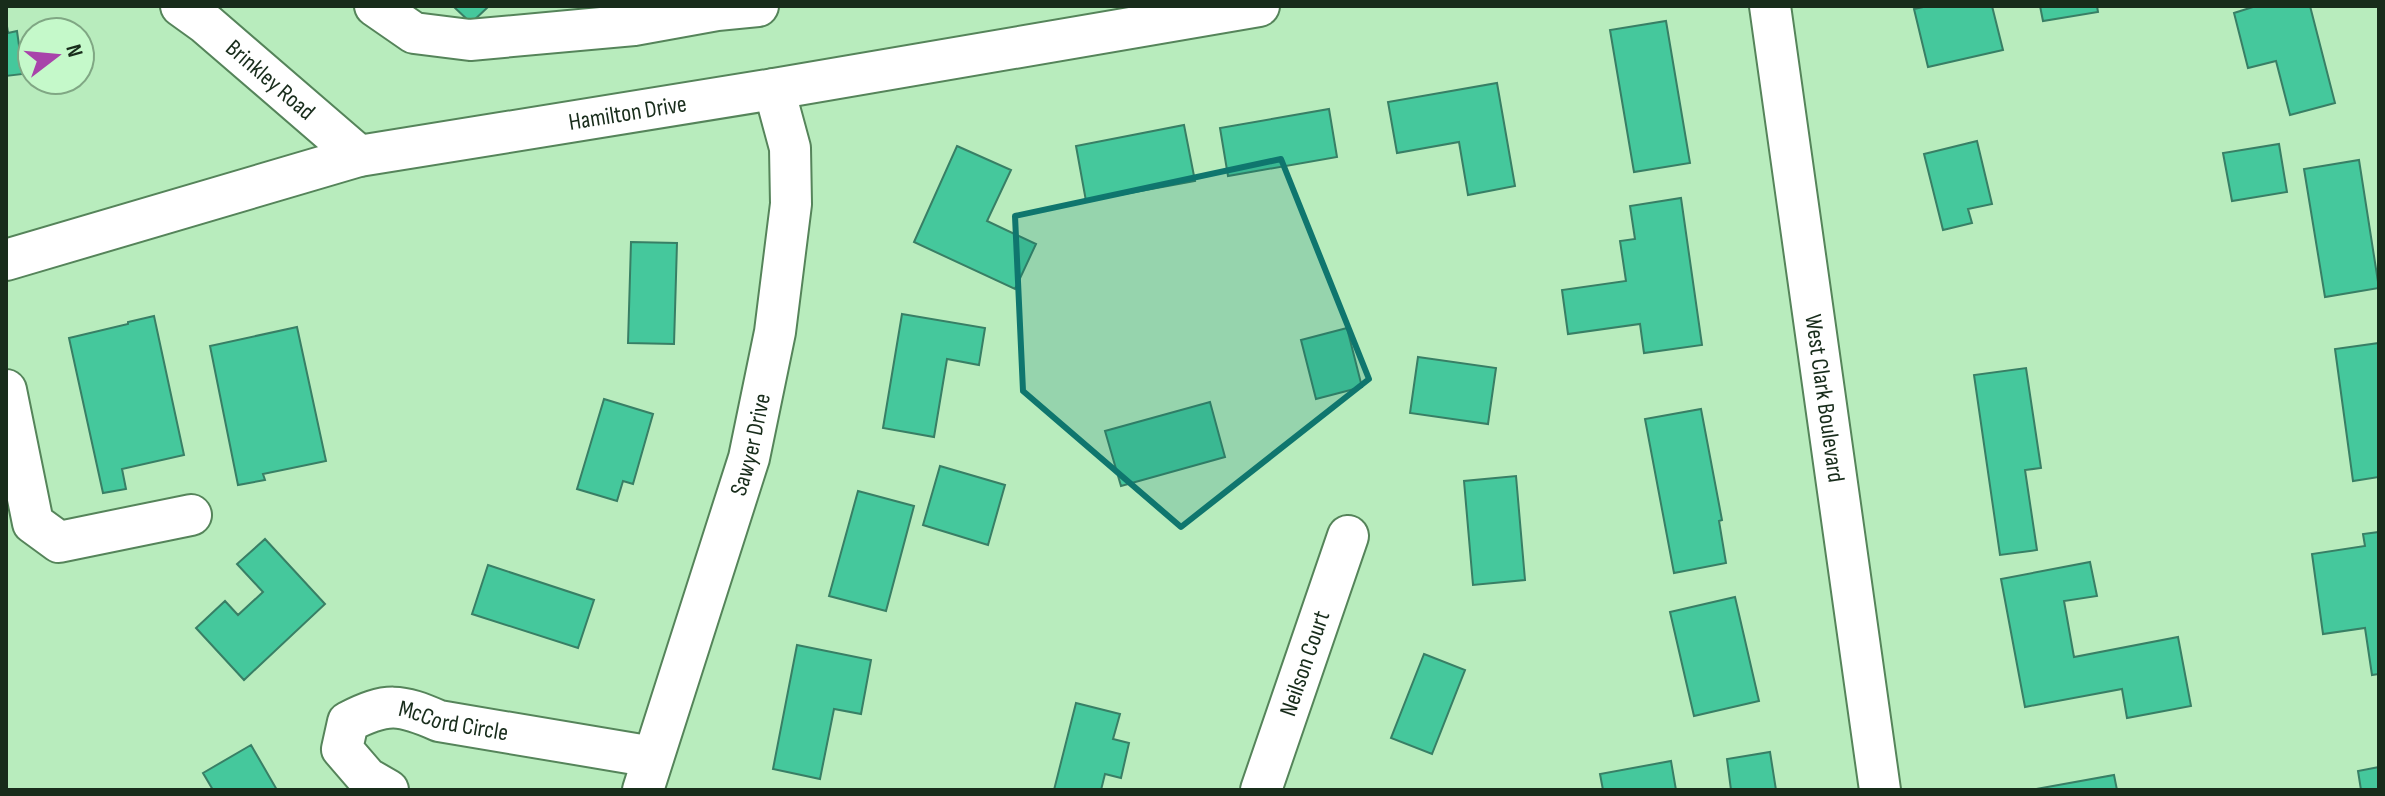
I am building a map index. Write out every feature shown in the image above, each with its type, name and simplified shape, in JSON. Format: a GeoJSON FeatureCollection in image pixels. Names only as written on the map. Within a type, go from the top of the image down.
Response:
{"type":"FeatureCollection","features":[{"type":"Feature","properties":{"kind":"street","name":"Brinkley Road"},"geometry":{"type":"LineString","coordinates":[[181,6],[359,156]]}},
{"type":"Feature","properties":{"kind":"street"},"geometry":{"type":"LineString","coordinates":[[375,6],[414,33],[470,40],[634,25],[758,6]]}},
{"type":"Feature","properties":{"kind":"street","name":"Hamilton Drive"},"geometry":{"type":"LineString","coordinates":[[6,260],[359,156],[1259,6]]}},
{"type":"Feature","properties":{"kind":"street","name":"West Clark Boulevard"},"geometry":{"type":"LineString","coordinates":[[1770,6],[1880,790]]}},
{"type":"Feature","properties":{"kind":"street","name":"Sawyer Drive"},"geometry":{"type":"LineString","coordinates":[[648,774],[749,458],[775,332],[791,204],[790,148],[774,89]]}},
{"type":"Feature","properties":{"kind":"street"},"geometry":{"type":"LineString","coordinates":[[6,390],[33,523],[59,542],[191,515]]}},
{"type":"Feature","properties":{"kind":"street","name":"Neilson Court"},"geometry":{"type":"LineString","coordinates":[[1261,790],[1348,536]]}},
{"type":"Feature","properties":{"kind":"street","name":"McCord Circle"},"geometry":{"type":"LineString","coordinates":[[388,790],[367,778],[342,749],[348,722],[372,709],[407,707],[439,721],[648,774]]}},
{"type":"Feature","properties":{"kind":"highlighted area"},"geometry":{"type":"Polygon","coordinates":[[[1281,159],[1369,379],[1181,527],[1023,391],[1015,216],[1281,159]]]}},
{"type":"Feature","properties":{"kind":"building"},"geometry":{"type":"Polygon","coordinates":[[[453,6],[489,6],[471,23],[453,6]]]}},
{"type":"Feature","properties":{"kind":"building"},"geometry":{"type":"Polygon","coordinates":[[[1928,6],[1992,6],[2003,50],[1928,67],[1914,9],[1928,6]]]}},
{"type":"Feature","properties":{"kind":"building"},"geometry":{"type":"Polygon","coordinates":[[[2040,6],[2097,6],[2098,12],[2043,21],[2040,6]]]}},
{"type":"Feature","properties":{"kind":"building"},"geometry":{"type":"Polygon","coordinates":[[[2256,6],[2310,6],[2335,103],[2290,115],[2276,61],[2248,68],[2234,13],[2256,6]]]}},
{"type":"Feature","properties":{"kind":"building"},"geometry":{"type":"Polygon","coordinates":[[[6,20],[8,33],[16,31],[16,75],[6,76],[6,20]]]}},
{"type":"Feature","properties":{"kind":"building"},"geometry":{"type":"Polygon","coordinates":[[[1666,21],[1690,163],[1634,172],[1610,30],[1666,21]]]}},
{"type":"Feature","properties":{"kind":"building"},"geometry":{"type":"Polygon","coordinates":[[[1497,83],[1515,186],[1468,195],[1459,142],[1397,153],[1388,102],[1497,83]]]}},
{"type":"Feature","properties":{"kind":"building"},"geometry":{"type":"Polygon","coordinates":[[[1329,109],[1337,157],[1228,176],[1220,128],[1329,109]]]}},
{"type":"Feature","properties":{"kind":"building"},"geometry":{"type":"Polygon","coordinates":[[[1184,125],[1195,181],[1086,201],[1076,146],[1184,125]]]}},
{"type":"Feature","properties":{"kind":"building"},"geometry":{"type":"Polygon","coordinates":[[[1977,141],[1992,204],[1968,209],[1972,223],[1943,230],[1924,154],[1977,141]]]}},
{"type":"Feature","properties":{"kind":"building"},"geometry":{"type":"Polygon","coordinates":[[[2279,144],[2287,192],[2232,201],[2223,153],[2279,144]]]}},
{"type":"Feature","properties":{"kind":"building"},"geometry":{"type":"Polygon","coordinates":[[[957,146],[1011,170],[987,221],[1036,244],[1015,289],[914,242],[957,146]]]}},
{"type":"Feature","properties":{"kind":"building"},"geometry":{"type":"Polygon","coordinates":[[[2359,160],[2379,288],[2325,297],[2304,169],[2359,160]]]}},
{"type":"Feature","properties":{"kind":"building"},"geometry":{"type":"Polygon","coordinates":[[[1681,198],[1702,345],[1644,353],[1640,324],[1568,334],[1562,290],[1626,281],[1620,241],[1635,239],[1630,206],[1681,198]]]}},
{"type":"Feature","properties":{"kind":"building"},"geometry":{"type":"Polygon","coordinates":[[[631,242],[677,243],[674,344],[628,343],[631,242]]]}},
{"type":"Feature","properties":{"kind":"building"},"geometry":{"type":"Polygon","coordinates":[[[902,314],[985,328],[979,365],[947,359],[934,437],[883,428],[902,314]]]}},
{"type":"Feature","properties":{"kind":"building"},"geometry":{"type":"Polygon","coordinates":[[[154,316],[184,455],[122,469],[126,489],[103,493],[69,338],[154,316]]]}},
{"type":"Feature","properties":{"kind":"building"},"geometry":{"type":"Polygon","coordinates":[[[297,327],[326,461],[263,474],[265,480],[238,485],[210,346],[297,327]]]}},
{"type":"Feature","properties":{"kind":"building"},"geometry":{"type":"Polygon","coordinates":[[[1347,328],[1362,387],[1316,399],[1301,340],[1347,328]]]}},
{"type":"Feature","properties":{"kind":"building"},"geometry":{"type":"Polygon","coordinates":[[[2379,343],[2379,477],[2353,481],[2335,349],[2379,343]]]}},
{"type":"Feature","properties":{"kind":"building"},"geometry":{"type":"Polygon","coordinates":[[[1418,357],[1496,368],[1488,424],[1410,413],[1418,357]]]}},
{"type":"Feature","properties":{"kind":"building"},"geometry":{"type":"Polygon","coordinates":[[[2026,368],[2041,468],[2025,470],[2037,550],[2000,555],[1974,375],[2026,368]]]}},
{"type":"Feature","properties":{"kind":"building"},"geometry":{"type":"Polygon","coordinates":[[[604,399],[653,414],[633,484],[623,481],[617,501],[577,489],[604,399]]]}},
{"type":"Feature","properties":{"kind":"building"},"geometry":{"type":"Polygon","coordinates":[[[1210,402],[1225,457],[1121,486],[1105,431],[1210,402]]]}},
{"type":"Feature","properties":{"kind":"building"},"geometry":{"type":"Polygon","coordinates":[[[1701,409],[1722,520],[1719,521],[1726,563],[1674,573],[1645,419],[1701,409]]]}},
{"type":"Feature","properties":{"kind":"building"},"geometry":{"type":"Polygon","coordinates":[[[940,466],[1005,485],[988,545],[923,525],[940,466]]]}},
{"type":"Feature","properties":{"kind":"building"},"geometry":{"type":"Polygon","coordinates":[[[1516,476],[1525,580],[1473,585],[1464,481],[1516,476]]]}},
{"type":"Feature","properties":{"kind":"building"},"geometry":{"type":"Polygon","coordinates":[[[858,491],[914,506],[886,611],[829,596],[858,491]]]}},
{"type":"Feature","properties":{"kind":"building"},"geometry":{"type":"Polygon","coordinates":[[[2379,532],[2379,674],[2372,675],[2365,628],[2323,634],[2312,554],[2365,546],[2363,534],[2379,532]]]}},
{"type":"Feature","properties":{"kind":"building"},"geometry":{"type":"Polygon","coordinates":[[[265,539],[325,604],[244,680],[196,628],[225,601],[238,615],[263,592],[237,564],[265,539]]]}},
{"type":"Feature","properties":{"kind":"building"},"geometry":{"type":"Polygon","coordinates":[[[2090,562],[2097,596],[2064,601],[2074,657],[2178,637],[2191,706],[2127,718],[2122,689],[2025,707],[2001,579],[2090,562]]]}},
{"type":"Feature","properties":{"kind":"building"},"geometry":{"type":"Polygon","coordinates":[[[488,565],[594,600],[578,648],[472,614],[488,565]]]}},
{"type":"Feature","properties":{"kind":"building"},"geometry":{"type":"Polygon","coordinates":[[[1735,597],[1759,701],[1694,716],[1670,612],[1735,597]]]}},
{"type":"Feature","properties":{"kind":"building"},"geometry":{"type":"Polygon","coordinates":[[[797,645],[871,660],[861,714],[834,709],[820,779],[773,769],[797,645]]]}},
{"type":"Feature","properties":{"kind":"building"},"geometry":{"type":"Polygon","coordinates":[[[1424,654],[1465,670],[1432,754],[1391,738],[1424,654]]]}},
{"type":"Feature","properties":{"kind":"building"},"geometry":{"type":"Polygon","coordinates":[[[1076,703],[1120,714],[1113,739],[1129,743],[1121,778],[1105,774],[1101,790],[1054,790],[1076,703]]]}},
{"type":"Feature","properties":{"kind":"building"},"geometry":{"type":"Polygon","coordinates":[[[251,745],[277,790],[213,790],[203,773],[251,745]]]}},
{"type":"Feature","properties":{"kind":"building"},"geometry":{"type":"Polygon","coordinates":[[[1770,752],[1776,790],[1731,790],[1727,759],[1770,752]]]}},
{"type":"Feature","properties":{"kind":"building"},"geometry":{"type":"Polygon","coordinates":[[[1671,761],[1676,790],[1603,790],[1600,774],[1671,761]]]}},
{"type":"Feature","properties":{"kind":"building"},"geometry":{"type":"Polygon","coordinates":[[[2379,767],[2379,790],[2361,790],[2358,771],[2379,767]]]}},
{"type":"Feature","properties":{"kind":"building"},"geometry":{"type":"Polygon","coordinates":[[[2114,775],[2117,790],[2030,790],[2114,775]]]}}]}
